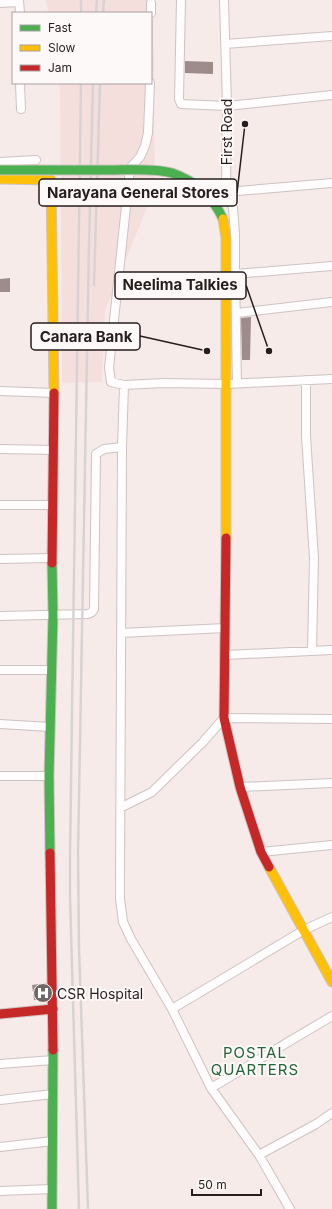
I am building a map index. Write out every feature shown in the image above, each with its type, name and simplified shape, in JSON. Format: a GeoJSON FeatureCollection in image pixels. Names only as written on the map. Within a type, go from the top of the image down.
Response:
{"type":"FeatureCollection","features":[{"type":"Feature","properties":{"kind":"street"},"geometry":{"type":"LineString","coordinates":[[181,0],[180,102],[184,104],[227,106],[332,95]]}},
{"type":"Feature","properties":{"kind":"street","name":"First Road"},"geometry":{"type":"LineString","coordinates":[[224,0],[227,106],[226,192],[233,208],[235,234],[237,383]]}},
{"type":"Feature","properties":{"kind":"street"},"geometry":{"type":"LineString","coordinates":[[0,3],[19,1],[20,12]]}},
{"type":"Feature","properties":{"kind":"street"},"geometry":{"type":"LineString","coordinates":[[151,3],[151,12]]}},
{"type":"Feature","properties":{"kind":"street"},"geometry":{"type":"LineString","coordinates":[[225,44],[332,36]]}},
{"type":"Feature","properties":{"kind":"street"},"geometry":{"type":"LineString","coordinates":[[20,84],[20,109]]}},
{"type":"Feature","properties":{"kind":"street"},"geometry":{"type":"LineString","coordinates":[[150,84],[147,141],[140,157],[130,168],[109,368],[111,382],[124,385],[164,383],[227,384],[332,379]]}},
{"type":"Feature","properties":{"kind":"street"},"geometry":{"type":"LineString","coordinates":[[0,162],[36,160]]}},
{"type":"Feature","properties":{"kind":"street"},"geometry":{"type":"LineString","coordinates":[[0,170],[146,170],[171,173],[186,180],[204,192],[216,206],[223,218],[226,238],[227,384],[224,718],[240,787],[261,852],[332,982]]}},
{"type":"Feature","properties":{"kind":"street"},"geometry":{"type":"LineString","coordinates":[[0,180],[51,180],[54,393],[52,505],[53,615],[49,776],[53,1009],[52,1209]]}},
{"type":"Feature","properties":{"kind":"street"},"geometry":{"type":"LineString","coordinates":[[226,192],[332,183]]}},
{"type":"Feature","properties":{"kind":"street"},"geometry":{"type":"LineString","coordinates":[[235,274],[332,266]]}},
{"type":"Feature","properties":{"kind":"street"},"geometry":{"type":"LineString","coordinates":[[236,314],[332,302]]}},
{"type":"Feature","properties":{"kind":"street"},"geometry":{"type":"LineString","coordinates":[[306,380],[306,436],[314,558],[312,650]]}},
{"type":"Feature","properties":{"kind":"street"},"geometry":{"type":"LineString","coordinates":[[124,385],[122,447],[120,808],[120,900],[124,922],[130,939],[172,1009],[211,1088],[259,1155],[290,1209]]}},
{"type":"Feature","properties":{"kind":"street"},"geometry":{"type":"LineString","coordinates":[[0,391],[54,393]]}},
{"type":"Feature","properties":{"kind":"street"},"geometry":{"type":"LineString","coordinates":[[0,616],[88,614],[92,612],[94,609],[96,454],[104,449],[122,447]]}},
{"type":"Feature","properties":{"kind":"street"},"geometry":{"type":"LineString","coordinates":[[0,449],[54,450]]}},
{"type":"Feature","properties":{"kind":"street"},"geometry":{"type":"LineString","coordinates":[[0,505],[52,505]]}},
{"type":"Feature","properties":{"kind":"street"},"geometry":{"type":"LineString","coordinates":[[0,559],[52,558]]}},
{"type":"Feature","properties":{"kind":"street"},"geometry":{"type":"LineString","coordinates":[[121,633],[225,628]]}},
{"type":"Feature","properties":{"kind":"street"},"geometry":{"type":"LineString","coordinates":[[225,655],[332,650]]}},
{"type":"Feature","properties":{"kind":"street"},"geometry":{"type":"LineString","coordinates":[[0,670],[51,670]]}},
{"type":"Feature","properties":{"kind":"street"},"geometry":{"type":"LineString","coordinates":[[120,808],[152,792],[224,718],[332,719]]}},
{"type":"Feature","properties":{"kind":"street"},"geometry":{"type":"LineString","coordinates":[[0,724],[50,727]]}},
{"type":"Feature","properties":{"kind":"street"},"geometry":{"type":"LineString","coordinates":[[0,776],[49,776]]}},
{"type":"Feature","properties":{"kind":"street"},"geometry":{"type":"LineString","coordinates":[[240,787],[332,783]]}},
{"type":"Feature","properties":{"kind":"street"},"geometry":{"type":"LineString","coordinates":[[261,852],[332,845]]}},
{"type":"Feature","properties":{"kind":"street"},"geometry":{"type":"LineString","coordinates":[[172,1009],[304,930],[332,917]]}},
{"type":"Feature","properties":{"kind":"street"},"geometry":{"type":"LineString","coordinates":[[0,1014],[53,1009]]}},
{"type":"Feature","properties":{"kind":"street"},"geometry":{"type":"LineString","coordinates":[[211,1088],[332,1016]]}},
{"type":"Feature","properties":{"kind":"street"},"geometry":{"type":"LineString","coordinates":[[0,1064],[53,1060]]}},
{"type":"Feature","properties":{"kind":"street"},"geometry":{"type":"LineString","coordinates":[[0,1100],[53,1094]]}},
{"type":"Feature","properties":{"kind":"street"},"geometry":{"type":"LineString","coordinates":[[259,1155],[316,1124],[332,1113]]}},
{"type":"Feature","properties":{"kind":"street"},"geometry":{"type":"LineString","coordinates":[[0,1147],[53,1141]]}},
{"type":"Feature","properties":{"kind":"street"},"geometry":{"type":"LineString","coordinates":[[0,1191],[52,1189]]}},
{"type":"Feature","properties":{"kind":"shaded area"},"geometry":{"type":"Polygon","coordinates":[[[46,0],[153,0],[155,188],[105,311],[102,382],[62,383],[59,84],[152,84],[152,12],[48,12],[46,0]]]}},
{"type":"Feature","properties":{"kind":"building"},"geometry":{"type":"Polygon","coordinates":[[[185,61],[213,62],[213,74],[185,73],[185,61]]]}},
{"type":"Feature","properties":{"kind":"building"},"geometry":{"type":"Polygon","coordinates":[[[10,278],[10,292],[0,292],[0,279],[10,278]]]}},
{"type":"Feature","properties":{"kind":"building"},"geometry":{"type":"Polygon","coordinates":[[[251,317],[250,360],[242,360],[241,318],[251,317]]]}},
{"type":"Feature","properties":{"kind":"building"},"geometry":{"type":"Polygon","coordinates":[[[46,983],[46,998],[34,1000],[32,985],[46,983]]]}},
{"type":"Feature","properties":{"kind":"railway"},"geometry":{"type":"LineString","coordinates":[[81,0],[81,12]]}},
{"type":"Feature","properties":{"kind":"railway"},"geometry":{"type":"LineString","coordinates":[[96,12],[97,0]]}},
{"type":"Feature","properties":{"kind":"railway"},"geometry":{"type":"LineString","coordinates":[[103,12],[104,0]]}},
{"type":"Feature","properties":{"kind":"railway"},"geometry":{"type":"LineString","coordinates":[[79,1209],[70,855],[81,84]]}},
{"type":"Feature","properties":{"kind":"railway"},"geometry":{"type":"LineString","coordinates":[[88,1209],[79,948],[78,854],[93,84]]}},
{"type":"Feature","properties":{"kind":"railway"},"geometry":{"type":"LineString","coordinates":[[94,285],[100,84]]}},
{"type":"Feature","properties":{"kind":"traffic: fast"},"geometry":{"type":"LineString","coordinates":[[0,170],[165,171],[180,176],[196,185],[209,197],[223,219]]}},
{"type":"Feature","properties":{"kind":"traffic: fast"},"geometry":{"type":"LineString","coordinates":[[50,853],[49,776],[53,615],[52,563]]}},
{"type":"Feature","properties":{"kind":"traffic: fast"},"geometry":{"type":"LineString","coordinates":[[52,1209],[53,1050]]}},
{"type":"Feature","properties":{"kind":"traffic: slow"},"geometry":{"type":"LineString","coordinates":[[0,179],[51,180],[54,393]]}},
{"type":"Feature","properties":{"kind":"traffic: slow"},"geometry":{"type":"LineString","coordinates":[[223,219],[226,238],[226,360]]}},
{"type":"Feature","properties":{"kind":"traffic: slow"},"geometry":{"type":"LineString","coordinates":[[226,360],[226,538]]}},
{"type":"Feature","properties":{"kind":"traffic: slow"},"geometry":{"type":"LineString","coordinates":[[269,867],[332,982]]}},
{"type":"Feature","properties":{"kind":"traffic: jam"},"geometry":{"type":"LineString","coordinates":[[52,563],[54,393]]}},
{"type":"Feature","properties":{"kind":"traffic: jam"},"geometry":{"type":"LineString","coordinates":[[226,538],[224,718],[240,787],[261,852],[269,867]]}},
{"type":"Feature","properties":{"kind":"traffic: jam"},"geometry":{"type":"LineString","coordinates":[[50,853],[53,1050]]}},
{"type":"Feature","properties":{"kind":"traffic: jam"},"geometry":{"type":"LineString","coordinates":[[0,1014],[53,1009]]}},
{"type":"Feature","properties":{"kind":"place","name":"Narayana General Stores"},"geometry":{"type":"Point","coordinates":[245,124]}},
{"type":"Feature","properties":{"kind":"place","name":"Canara Bank"},"geometry":{"type":"Point","coordinates":[207,351]}},
{"type":"Feature","properties":{"kind":"place","name":"Neelima Talkies"},"geometry":{"type":"Point","coordinates":[269,351]}},
{"type":"Feature","properties":{"kind":"place","name":"CSR Hospital"},"geometry":{"type":"Point","coordinates":[43,993]}},
{"type":"Feature","properties":{"kind":"district","name":"POSTAL QUARTERS"},"geometry":{"type":"Point","coordinates":[255,1060]}}]}
